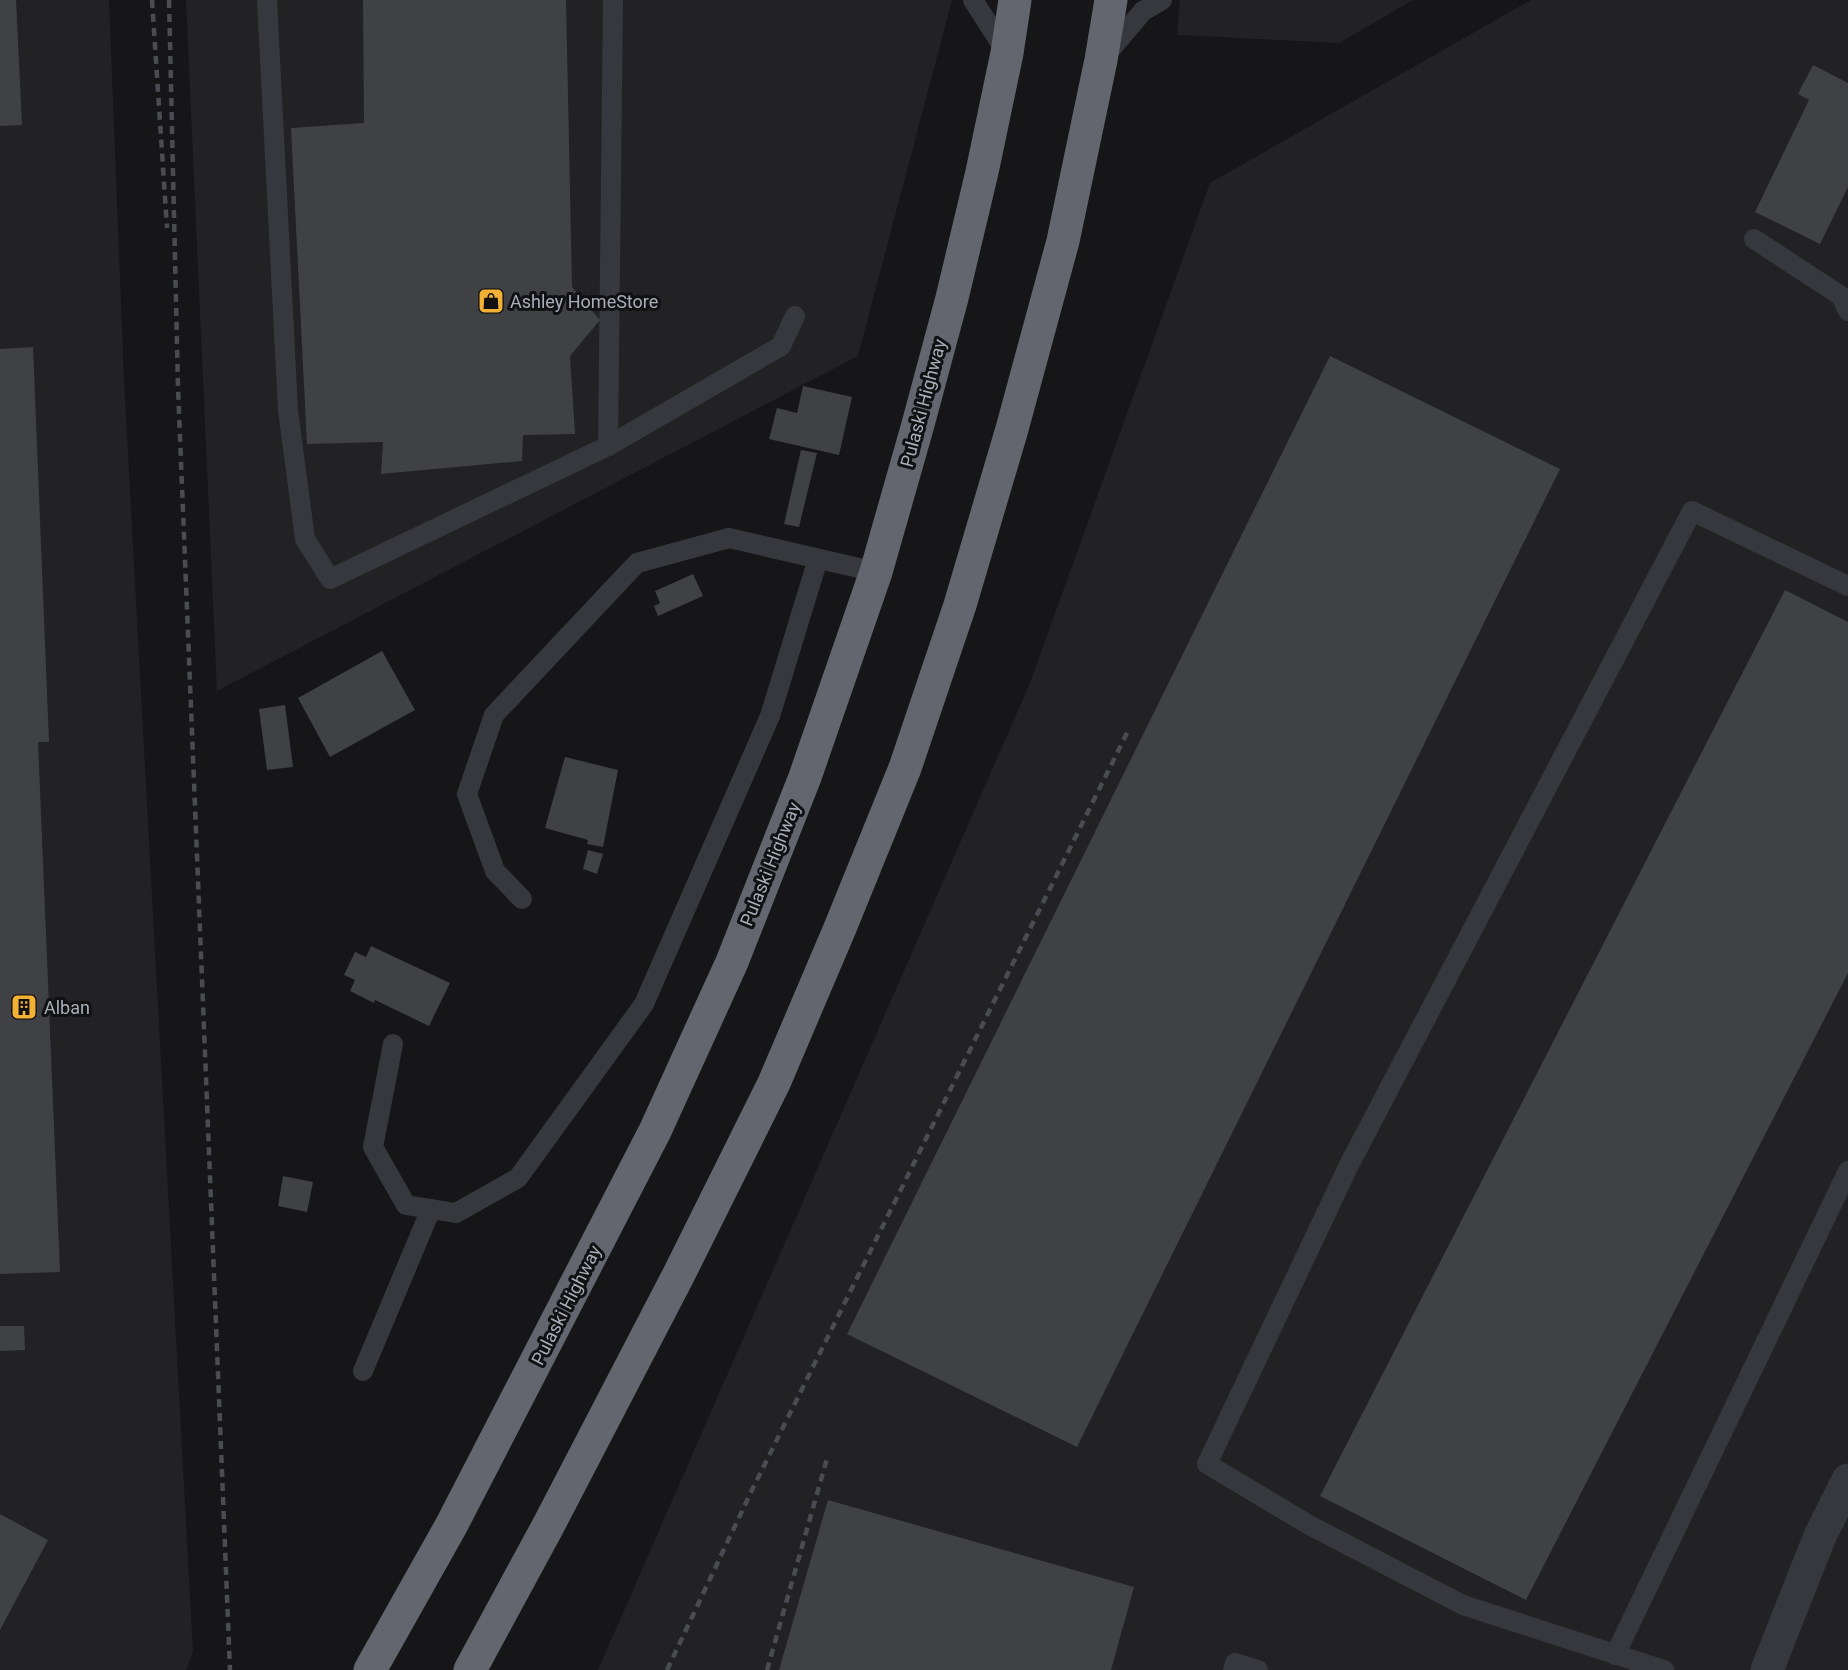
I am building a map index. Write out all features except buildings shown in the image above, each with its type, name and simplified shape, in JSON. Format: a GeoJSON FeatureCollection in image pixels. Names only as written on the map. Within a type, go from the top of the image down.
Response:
{"type":"FeatureCollection","features":[{"type":"Feature","properties":{"kind":"highway","name":"Pulaski Highway"},"geometry":{"type":"LineString","coordinates":[[370,1670],[457,1515],[655,1131],[732,962],[805,777],[876,572],[952,298],[982,172],[1007,53],[1015,0]]}},
{"type":"Feature","properties":{"kind":"highway"},"geometry":{"type":"LineString","coordinates":[[470,1670],[673,1287],[774,1083],[905,768],[960,605],[1012,429],[1063,241],[1101,60],[1111,0]]}},
{"type":"Feature","properties":{"kind":"street"},"geometry":{"type":"LineString","coordinates":[[1767,1670],[1820,1536],[1847,1482]]}},
{"type":"Feature","properties":{"kind":"lane"},"geometry":{"type":"LineString","coordinates":[[267,0],[288,410],[305,539],[330,579],[608,446],[781,346],[795,316]]}},
{"type":"Feature","properties":{"kind":"lane"},"geometry":{"type":"LineString","coordinates":[[608,446],[613,0]]}},
{"type":"Feature","properties":{"kind":"lane"},"geometry":{"type":"LineString","coordinates":[[973,0],[1007,53]]}},
{"type":"Feature","properties":{"kind":"lane"},"geometry":{"type":"LineString","coordinates":[[1101,60],[1143,11],[1162,0]]}},
{"type":"Feature","properties":{"kind":"lane"},"geometry":{"type":"LineString","coordinates":[[1754,238],[1842,296],[1848,311]]}},
{"type":"Feature","properties":{"kind":"lane"},"geometry":{"type":"LineString","coordinates":[[1664,1670],[1463,1605],[1311,1526],[1207,1464],[1349,1165],[1692,511],[1848,586]]}},
{"type":"Feature","properties":{"kind":"lane"},"geometry":{"type":"LineString","coordinates":[[522,899],[495,871],[467,794],[494,715],[637,563],[729,538],[876,572]]}},
{"type":"Feature","properties":{"kind":"lane"},"geometry":{"type":"LineString","coordinates":[[393,1044],[373,1147],[406,1205],[456,1213],[518,1178],[644,1004],[770,716],[818,559]]}},
{"type":"Feature","properties":{"kind":"lane"},"geometry":{"type":"LineString","coordinates":[[1615,1655],[1848,1171]]}},
{"type":"Feature","properties":{"kind":"lane"},"geometry":{"type":"LineString","coordinates":[[363,1371],[431,1209]]}},
{"type":"Feature","properties":{"kind":"lane"},"geometry":{"type":"LineString","coordinates":[[1233,1670],[1235,1663],[1257,1670]]}},
{"type":"Feature","properties":{"kind":"shaded area"},"geometry":{"type":"Polygon","coordinates":[[[0,0],[109,0],[124,380],[193,1652],[186,1670],[0,1670],[0,0]]]}},
{"type":"Feature","properties":{"kind":"shaded area"},"geometry":{"type":"Polygon","coordinates":[[[186,0],[952,0],[858,356],[217,691],[186,0]]]}},
{"type":"Feature","properties":{"kind":"shaded area"},"geometry":{"type":"Polygon","coordinates":[[[1180,0],[1413,0],[1339,43],[1177,35],[1180,0]]]}},
{"type":"Feature","properties":{"kind":"shaded area"},"geometry":{"type":"Polygon","coordinates":[[[1531,0],[1848,0],[1848,1670],[598,1670],[1030,683],[1210,183],[1531,0]]]}},
{"type":"Feature","properties":{"kind":"railway"},"geometry":{"type":"LineString","coordinates":[[152,0],[167,228]]}},
{"type":"Feature","properties":{"kind":"railway"},"geometry":{"type":"LineString","coordinates":[[169,0],[178,387],[230,1670]]}},
{"type":"Feature","properties":{"kind":"railway"},"geometry":{"type":"LineString","coordinates":[[667,1670],[752,1490],[1128,731]]}},
{"type":"Feature","properties":{"kind":"railway"},"geometry":{"type":"LineString","coordinates":[[767,1670],[828,1455]]}},
{"type":"Feature","properties":{"kind":"place","name":"Ashley HomeStore"},"geometry":{"type":"Point","coordinates":[491,301]}},
{"type":"Feature","properties":{"kind":"place","name":"Alban"},"geometry":{"type":"Point","coordinates":[24,1007]}}]}
